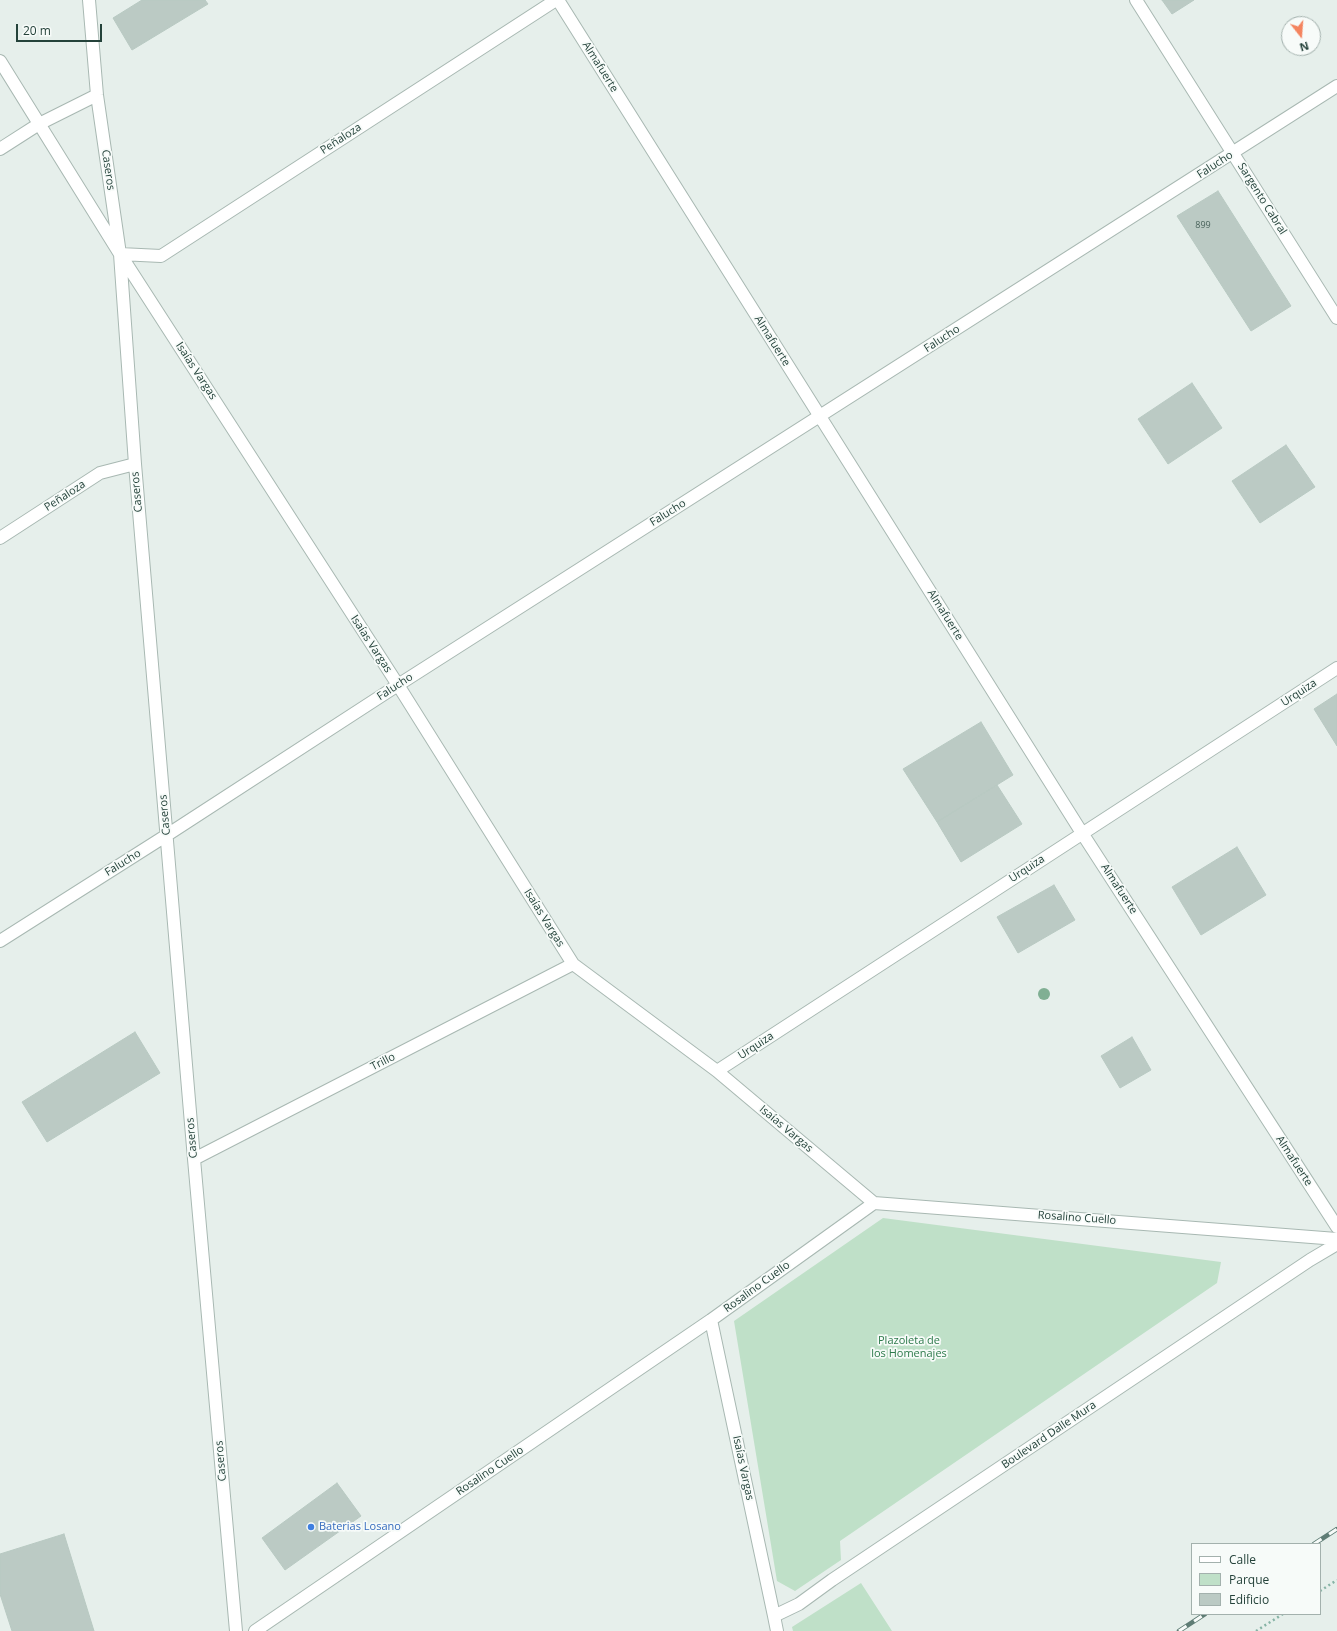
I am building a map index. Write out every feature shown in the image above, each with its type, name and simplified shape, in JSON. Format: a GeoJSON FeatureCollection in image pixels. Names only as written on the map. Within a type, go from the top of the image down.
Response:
{"type":"FeatureCollection","features":[{"type":"Feature","properties":{"kind":"street","name":"Caseros"},"geometry":{"type":"LineString","coordinates":[[89,0],[97,95],[120,254],[135,464],[236,1631]]}},
{"type":"Feature","properties":{"kind":"street","name":"Peñaloza"},"geometry":{"type":"LineString","coordinates":[[120,254],[162,256],[557,0]]}},
{"type":"Feature","properties":{"kind":"street","name":"Almafuerte"},"geometry":{"type":"LineString","coordinates":[[557,0],[1082,832],[1337,1227]]}},
{"type":"Feature","properties":{"kind":"street","name":"Sargento Cabral"},"geometry":{"type":"LineString","coordinates":[[1136,0],[1337,318]]}},
{"type":"Feature","properties":{"kind":"street","name":"Isaías Vargas"},"geometry":{"type":"LineString","coordinates":[[0,61],[120,254],[398,684],[573,964],[717,1071],[874,1203]]}},
{"type":"Feature","properties":{"kind":"street","name":"Falucho"},"geometry":{"type":"LineString","coordinates":[[0,941],[167,835],[398,684],[820,417],[1337,86]]}},
{"type":"Feature","properties":{"kind":"street"},"geometry":{"type":"LineString","coordinates":[[0,149],[39,124],[97,95]]}},
{"type":"Feature","properties":{"kind":"street","name":"Peñaloza"},"geometry":{"type":"LineString","coordinates":[[0,538],[100,473],[135,464]]}},
{"type":"Feature","properties":{"kind":"street","name":"Urquiza"},"geometry":{"type":"LineString","coordinates":[[717,1071],[1082,832],[1337,668]]}},
{"type":"Feature","properties":{"kind":"street","name":"Trillo"},"geometry":{"type":"LineString","coordinates":[[194,1159],[573,964]]}},
{"type":"Feature","properties":{"kind":"street","name":"Rosalino Cuello"},"geometry":{"type":"LineString","coordinates":[[255,1631],[711,1320],[874,1203],[1337,1239]]}},
{"type":"Feature","properties":{"kind":"street","name":"Boulevard Dalle Mura"},"geometry":{"type":"LineString","coordinates":[[774,1616],[799,1604],[832,1580],[1297,1269],[1337,1244]]}},
{"type":"Feature","properties":{"kind":"street","name":"Isaías Vargas"},"geometry":{"type":"LineString","coordinates":[[711,1320],[774,1616]]}},
{"type":"Feature","properties":{"kind":"street"},"geometry":{"type":"LineString","coordinates":[[774,1616],[777,1631]]}},
{"type":"Feature","properties":{"kind":"path"},"geometry":{"type":"LineString","coordinates":[[1321,1590],[1337,1580]]}},
{"type":"Feature","properties":{"kind":"path"},"geometry":{"type":"LineString","coordinates":[[1256,1631],[1281,1615]]}},
{"type":"Feature","properties":{"kind":"green space","name":"Plazoleta de los Homenajes"},"geometry":{"type":"Polygon","coordinates":[[[883,1218],[1221,1262],[1217,1283],[840,1541],[841,1560],[795,1591],[777,1581],[734,1321],[883,1218]]]}},
{"type":"Feature","properties":{"kind":"green space"},"geometry":{"type":"Polygon","coordinates":[[[861,1583],[892,1631],[793,1631],[792,1627],[861,1583]]]}},
{"type":"Feature","properties":{"kind":"building"},"geometry":{"type":"Polygon","coordinates":[[[142,0],[205,0],[208,4],[132,50],[113,18],[142,0]]]}},
{"type":"Feature","properties":{"kind":"building"},"geometry":{"type":"Polygon","coordinates":[[[1162,0],[1194,0],[1172,14],[1162,0]]]}},
{"type":"Feature","properties":{"kind":"building"},"geometry":{"type":"Polygon","coordinates":[[[1218,191],[1291,306],[1251,331],[1177,216],[1218,191]]]}},
{"type":"Feature","properties":{"kind":"building"},"geometry":{"type":"Polygon","coordinates":[[[1192,383],[1222,428],[1168,464],[1138,419],[1192,383]]]}},
{"type":"Feature","properties":{"kind":"building"},"geometry":{"type":"Polygon","coordinates":[[[1286,445],[1315,487],[1260,523],[1232,481],[1286,445]]]}},
{"type":"Feature","properties":{"kind":"building"},"geometry":{"type":"Polygon","coordinates":[[[1337,694],[1337,746],[1314,709],[1337,694]]]}},
{"type":"Feature","properties":{"kind":"building"},"geometry":{"type":"Polygon","coordinates":[[[981,722],[1013,775],[937,822],[903,769],[981,722]]]}},
{"type":"Feature","properties":{"kind":"building"},"geometry":{"type":"Polygon","coordinates":[[[997,785],[1022,824],[961,862],[937,822],[997,785]]]}},
{"type":"Feature","properties":{"kind":"building"},"geometry":{"type":"Polygon","coordinates":[[[1237,847],[1266,895],[1201,935],[1172,887],[1237,847]]]}},
{"type":"Feature","properties":{"kind":"building"},"geometry":{"type":"Polygon","coordinates":[[[1054,885],[1075,920],[1018,953],[997,917],[1054,885]]]}},
{"type":"Feature","properties":{"kind":"building"},"geometry":{"type":"Polygon","coordinates":[[[135,1032],[160,1073],[47,1142],[22,1102],[135,1032]]]}},
{"type":"Feature","properties":{"kind":"building"},"geometry":{"type":"Polygon","coordinates":[[[1132,1037],[1151,1070],[1120,1088],[1101,1056],[1132,1037]]]}},
{"type":"Feature","properties":{"kind":"building","name":"Baterias Losano"},"geometry":{"type":"Polygon","coordinates":[[[337,1483],[361,1516],[285,1570],[262,1538],[337,1483]]]}},
{"type":"Feature","properties":{"kind":"building"},"geometry":{"type":"Polygon","coordinates":[[[64,1534],[94,1631],[12,1631],[0,1594],[0,1554],[64,1534]]]}},
{"type":"Feature","properties":{"kind":"railway"},"geometry":{"type":"LineString","coordinates":[[1316,1543],[1337,1529]]}},
{"type":"Feature","properties":{"kind":"railway"},"geometry":{"type":"LineString","coordinates":[[1179,1631],[1203,1615]]}},
{"type":"Feature","properties":{"kind":"place","name":"Baterias Losano"},"geometry":{"type":"Point","coordinates":[311,1527]}}]}
